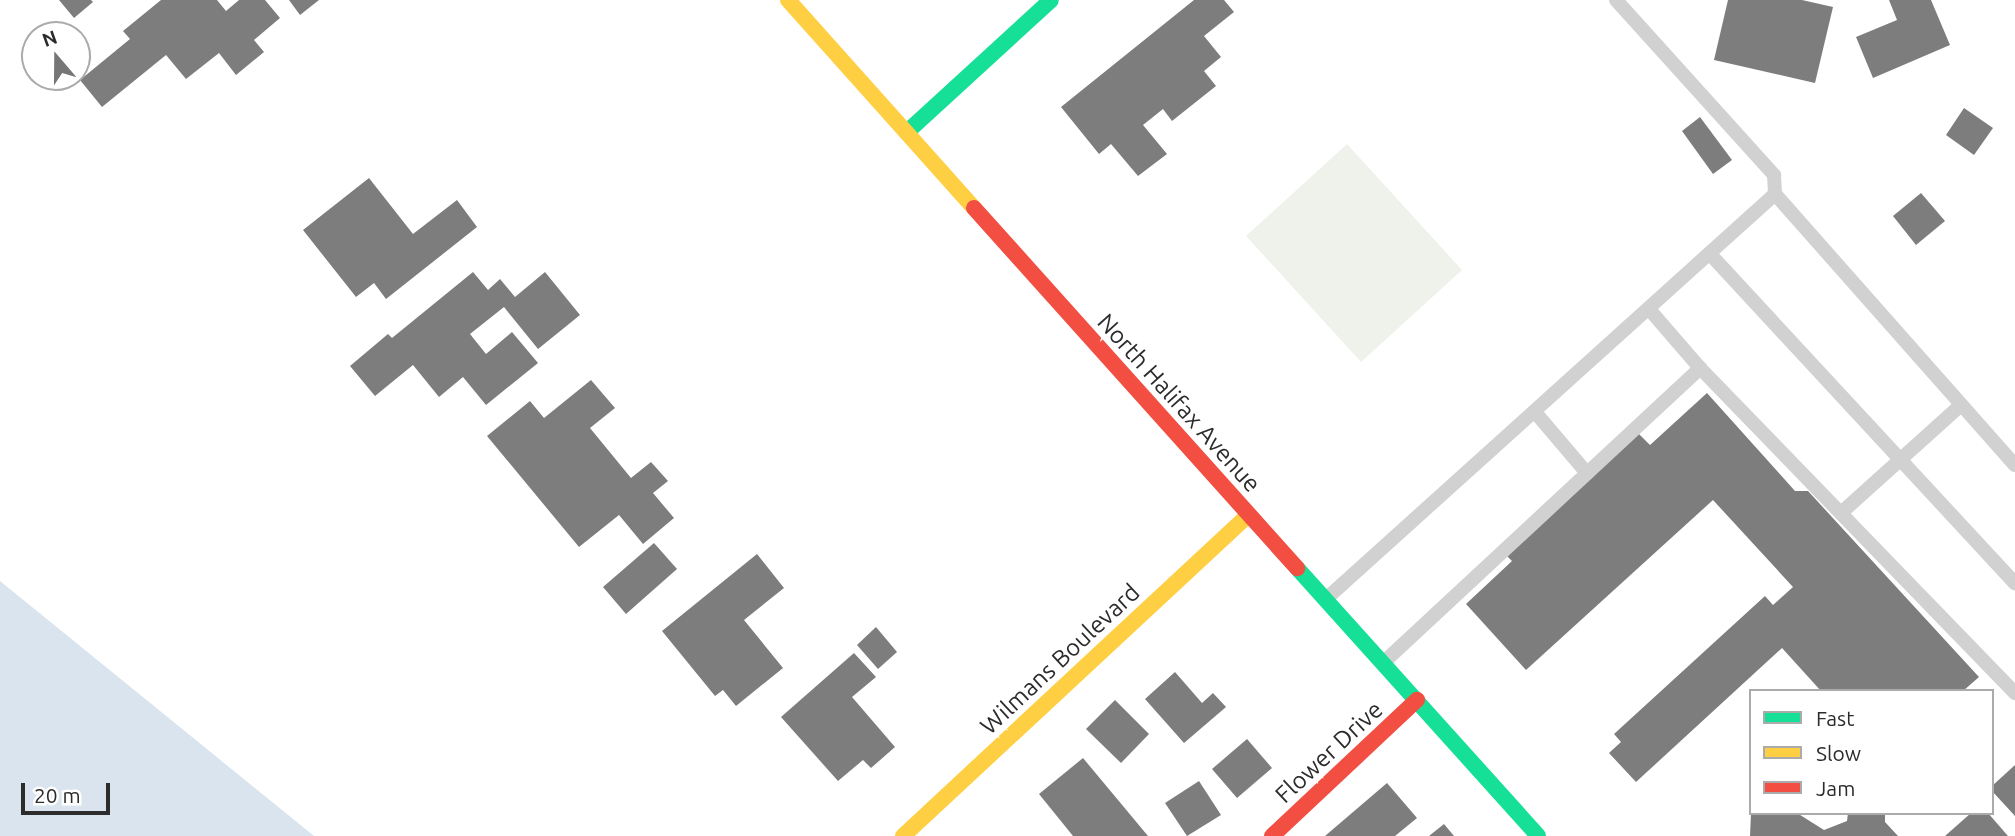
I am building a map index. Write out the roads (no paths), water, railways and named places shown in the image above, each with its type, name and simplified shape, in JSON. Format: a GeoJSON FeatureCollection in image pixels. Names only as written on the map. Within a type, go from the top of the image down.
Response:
{"type":"FeatureCollection","features":[{"type":"Feature","properties":{"kind":"street","name":"North Halifax Avenue"},"geometry":{"type":"LineString","coordinates":[[788,0],[1538,836]]}},
{"type":"Feature","properties":{"kind":"street"},"geometry":{"type":"LineString","coordinates":[[907,132],[1051,0]]}},
{"type":"Feature","properties":{"kind":"street","name":"Wilmans Boulevard"},"geometry":{"type":"LineString","coordinates":[[903,836],[1249,515]]}},
{"type":"Feature","properties":{"kind":"street","name":"Flower Drive"},"geometry":{"type":"LineString","coordinates":[[1272,836],[1417,700]]}},
{"type":"Feature","properties":{"kind":"lane"},"geometry":{"type":"LineString","coordinates":[[1616,0],[1774,174],[1775,194],[2015,465]]}},
{"type":"Feature","properties":{"kind":"lane"},"geometry":{"type":"LineString","coordinates":[[1326,600],[1775,194]]}},
{"type":"Feature","properties":{"kind":"lane"},"geometry":{"type":"LineString","coordinates":[[1710,254],[2015,583]]}},
{"type":"Feature","properties":{"kind":"lane"},"geometry":{"type":"LineString","coordinates":[[1649,309],[1700,368],[2015,693]]}},
{"type":"Feature","properties":{"kind":"lane"},"geometry":{"type":"LineString","coordinates":[[1383,663],[1700,368]]}},
{"type":"Feature","properties":{"kind":"lane"},"geometry":{"type":"LineString","coordinates":[[1841,513],[1961,405]]}},
{"type":"Feature","properties":{"kind":"lane"},"geometry":{"type":"LineString","coordinates":[[1535,412],[1587,473]]}}]}
